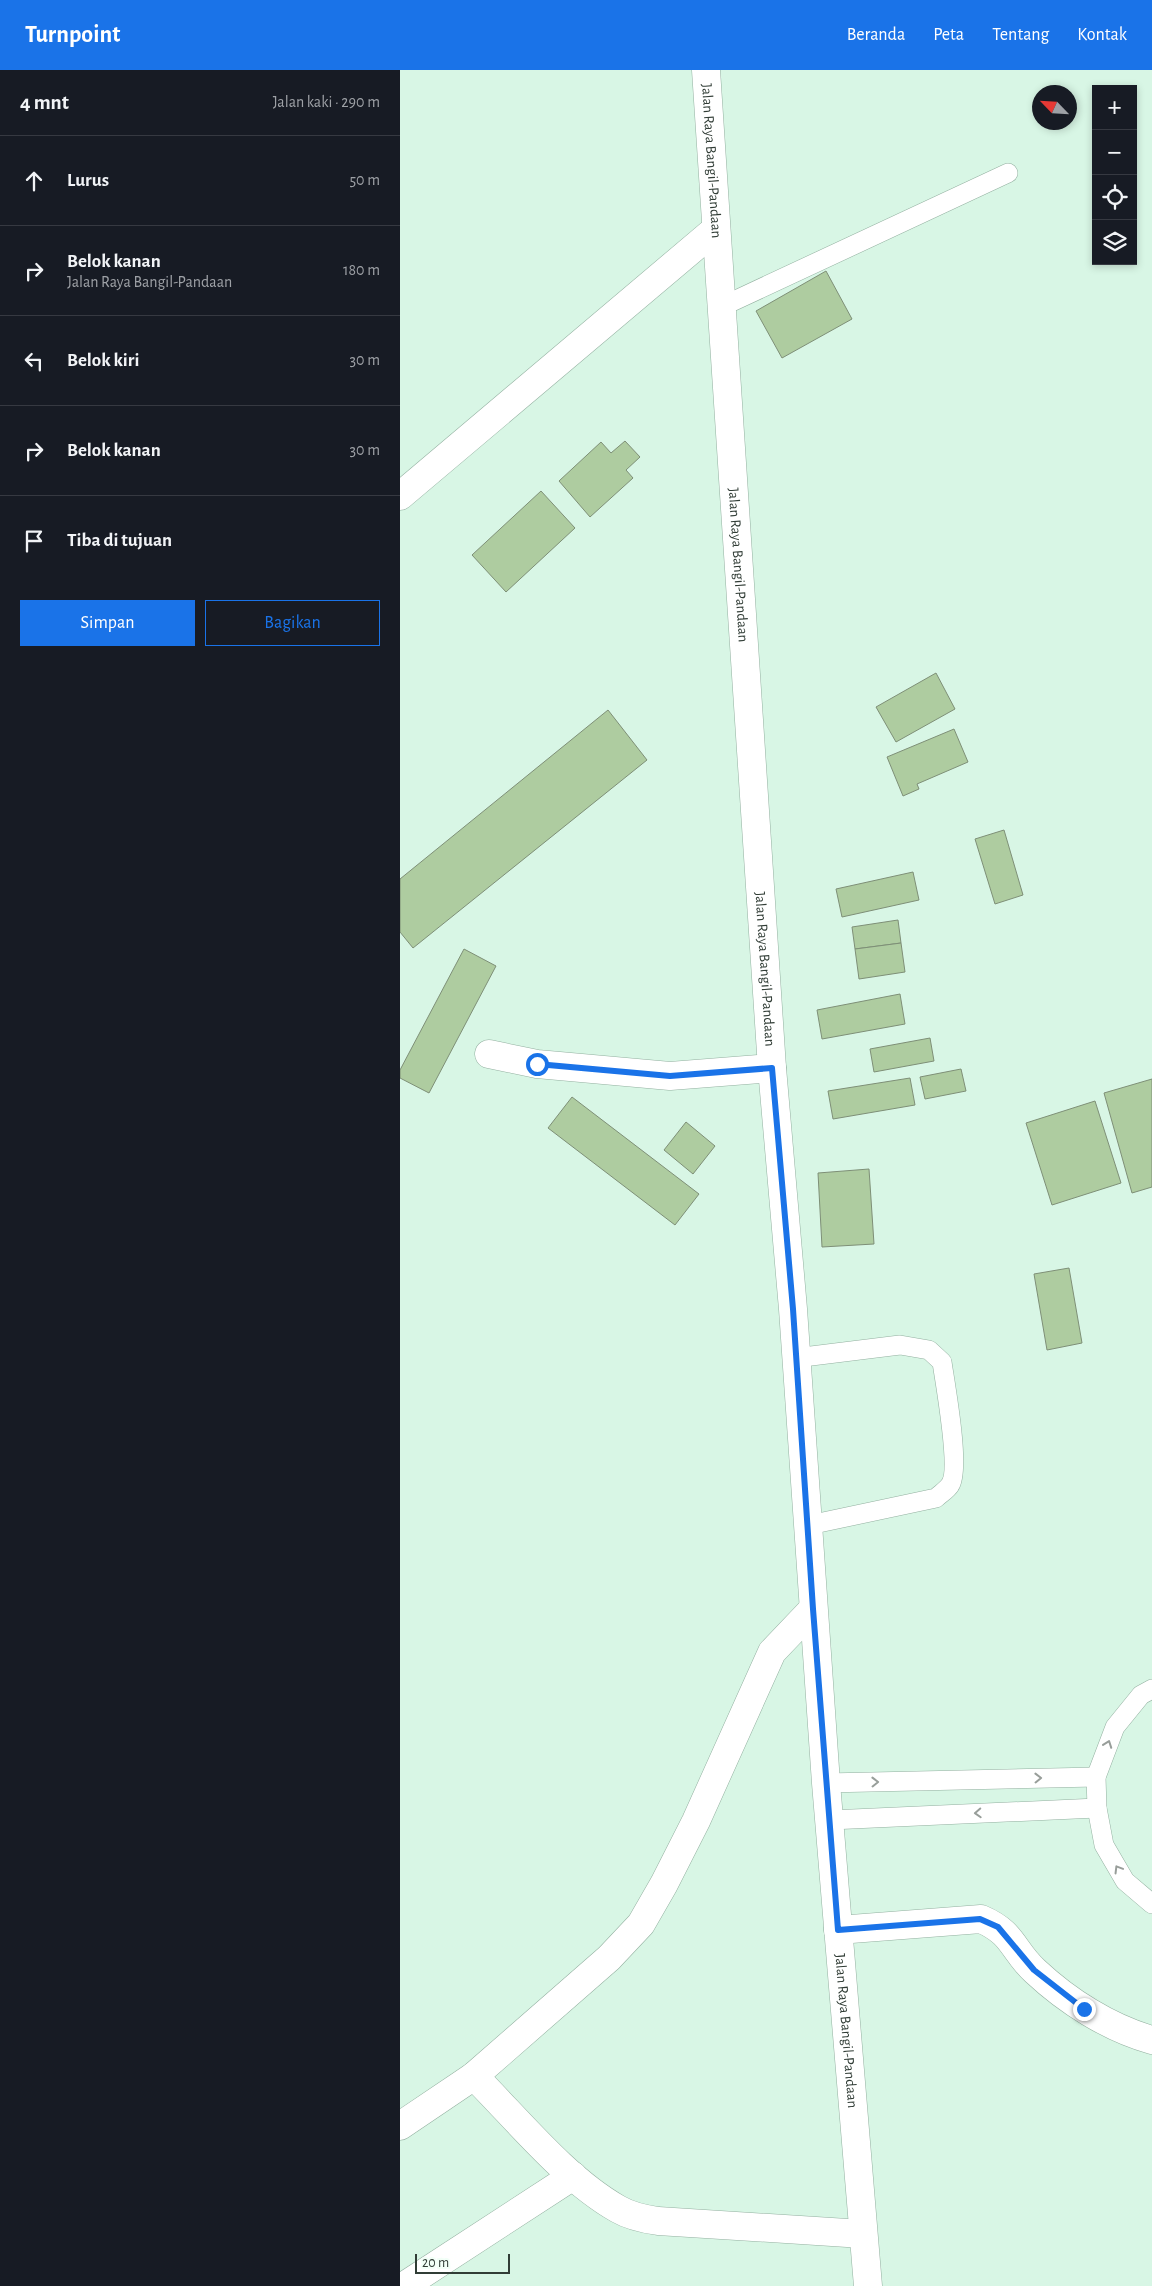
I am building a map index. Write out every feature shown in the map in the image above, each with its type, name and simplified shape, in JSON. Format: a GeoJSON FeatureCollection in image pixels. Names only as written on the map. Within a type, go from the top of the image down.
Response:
{"type":"FeatureCollection","features":[{"type":"Feature","properties":{"kind":"street","name":"Jalan Raya Bangil-Pandaan"},"geometry":{"type":"LineString","coordinates":[[706,70],[772,1068],[793,1309],[826,1784],[868,2286]]}},
{"type":"Feature","properties":{"kind":"street"},"geometry":{"type":"LineString","coordinates":[[400,496],[716,230]]}},
{"type":"Feature","properties":{"kind":"street"},"geometry":{"type":"LineString","coordinates":[[489,1054],[537,1064],[670,1076],[772,1068]]}},
{"type":"Feature","properties":{"kind":"street"},"geometry":{"type":"LineString","coordinates":[[400,2126],[474,2076],[609,1958],[640,1924],[664,1884],[692,1829],[772,1652],[813,1609]]}},
{"type":"Feature","properties":{"kind":"street"},"geometry":{"type":"LineString","coordinates":[[838,1930],[980,1919],[998,1927],[1034,1970],[1084,2009],[1137,2036],[1152,2040]]}},
{"type":"Feature","properties":{"kind":"street"},"geometry":{"type":"LineString","coordinates":[[474,2076],[573,2176],[618,2209],[640,2218],[658,2221],[863,2234]]}},
{"type":"Feature","properties":{"kind":"street"},"geometry":{"type":"LineString","coordinates":[[404,2286],[573,2176]]}},
{"type":"Feature","properties":{"kind":"lane"},"geometry":{"type":"LineString","coordinates":[[723,306],[1008,173]]}},
{"type":"Feature","properties":{"kind":"lane"},"geometry":{"type":"LineString","coordinates":[[795,1358],[900,1345],[929,1350],[942,1362],[950,1414],[954,1463],[951,1484],[936,1498],[808,1524]]}},
{"type":"Feature","properties":{"kind":"lane"},"geometry":{"type":"LineString","coordinates":[[1152,1689],[1142,1696],[1115,1727],[1096,1777],[1097,1808],[1104,1846],[1125,1881],[1152,1904]]}},
{"type":"Feature","properties":{"kind":"lane"},"geometry":{"type":"LineString","coordinates":[[826,1784],[1096,1777]]}},
{"type":"Feature","properties":{"kind":"lane"},"geometry":{"type":"LineString","coordinates":[[830,1820],[1097,1808]]}},
{"type":"Feature","properties":{"kind":"building"},"geometry":{"type":"Polygon","coordinates":[[[826,271],[852,319],[782,358],[756,311],[826,271]]]}},
{"type":"Feature","properties":{"kind":"building"},"geometry":{"type":"Polygon","coordinates":[[[625,441],[640,457],[626,470],[633,478],[590,517],[559,481],[601,442],[611,453],[625,441]]]}},
{"type":"Feature","properties":{"kind":"building"},"geometry":{"type":"Polygon","coordinates":[[[541,491],[575,528],[506,592],[472,555],[541,491]]]}},
{"type":"Feature","properties":{"kind":"building"},"geometry":{"type":"Polygon","coordinates":[[[936,673],[955,709],[896,742],[876,707],[936,673]]]}},
{"type":"Feature","properties":{"kind":"building"},"geometry":{"type":"Polygon","coordinates":[[[608,710],[647,760],[413,948],[400,932],[400,879],[608,710]]]}},
{"type":"Feature","properties":{"kind":"building"},"geometry":{"type":"Polygon","coordinates":[[[954,729],[968,762],[917,784],[919,789],[903,796],[887,757],[954,729]]]}},
{"type":"Feature","properties":{"kind":"building"},"geometry":{"type":"Polygon","coordinates":[[[1004,830],[1023,895],[995,904],[975,839],[1004,830]]]}},
{"type":"Feature","properties":{"kind":"building"},"geometry":{"type":"Polygon","coordinates":[[[913,872],[919,900],[842,917],[836,889],[913,872]]]}},
{"type":"Feature","properties":{"kind":"building"},"geometry":{"type":"Polygon","coordinates":[[[898,920],[901,943],[855,949],[852,927],[898,920]]]}},
{"type":"Feature","properties":{"kind":"building"},"geometry":{"type":"Polygon","coordinates":[[[901,943],[905,972],[859,979],[855,949],[901,943]]]}},
{"type":"Feature","properties":{"kind":"building"},"geometry":{"type":"Polygon","coordinates":[[[464,949],[496,966],[429,1093],[400,1078],[400,1070],[464,949]]]}},
{"type":"Feature","properties":{"kind":"building"},"geometry":{"type":"Polygon","coordinates":[[[900,994],[905,1024],[822,1039],[817,1010],[900,994]]]}},
{"type":"Feature","properties":{"kind":"building"},"geometry":{"type":"Polygon","coordinates":[[[930,1038],[934,1061],[874,1072],[870,1049],[930,1038]]]}},
{"type":"Feature","properties":{"kind":"building"},"geometry":{"type":"Polygon","coordinates":[[[961,1069],[966,1091],[925,1099],[920,1077],[961,1069]]]}},
{"type":"Feature","properties":{"kind":"building"},"geometry":{"type":"Polygon","coordinates":[[[910,1078],[915,1105],[833,1119],[828,1091],[910,1078]]]}},
{"type":"Feature","properties":{"kind":"building"},"geometry":{"type":"Polygon","coordinates":[[[1152,1079],[1152,1187],[1132,1193],[1104,1093],[1152,1079]]]}},
{"type":"Feature","properties":{"kind":"building"},"geometry":{"type":"Polygon","coordinates":[[[572,1097],[699,1194],[675,1225],[548,1128],[572,1097]]]}},
{"type":"Feature","properties":{"kind":"building"},"geometry":{"type":"Polygon","coordinates":[[[1095,1101],[1121,1183],[1052,1205],[1026,1123],[1095,1101]]]}},
{"type":"Feature","properties":{"kind":"building"},"geometry":{"type":"Polygon","coordinates":[[[686,1122],[715,1146],[693,1174],[664,1150],[686,1122]]]}},
{"type":"Feature","properties":{"kind":"building"},"geometry":{"type":"Polygon","coordinates":[[[869,1169],[874,1244],[822,1247],[818,1173],[869,1169]]]}},
{"type":"Feature","properties":{"kind":"building"},"geometry":{"type":"Polygon","coordinates":[[[1069,1268],[1082,1343],[1047,1350],[1034,1274],[1069,1268]]]}},
{"type":"Feature","properties":{"kind":"route"},"geometry":{"type":"LineString","coordinates":[[537,1064],[670,1076],[772,1068],[793,1309],[813,1609],[838,1930],[980,1919],[998,1927],[1034,1970],[1084,2009]]}}]}
